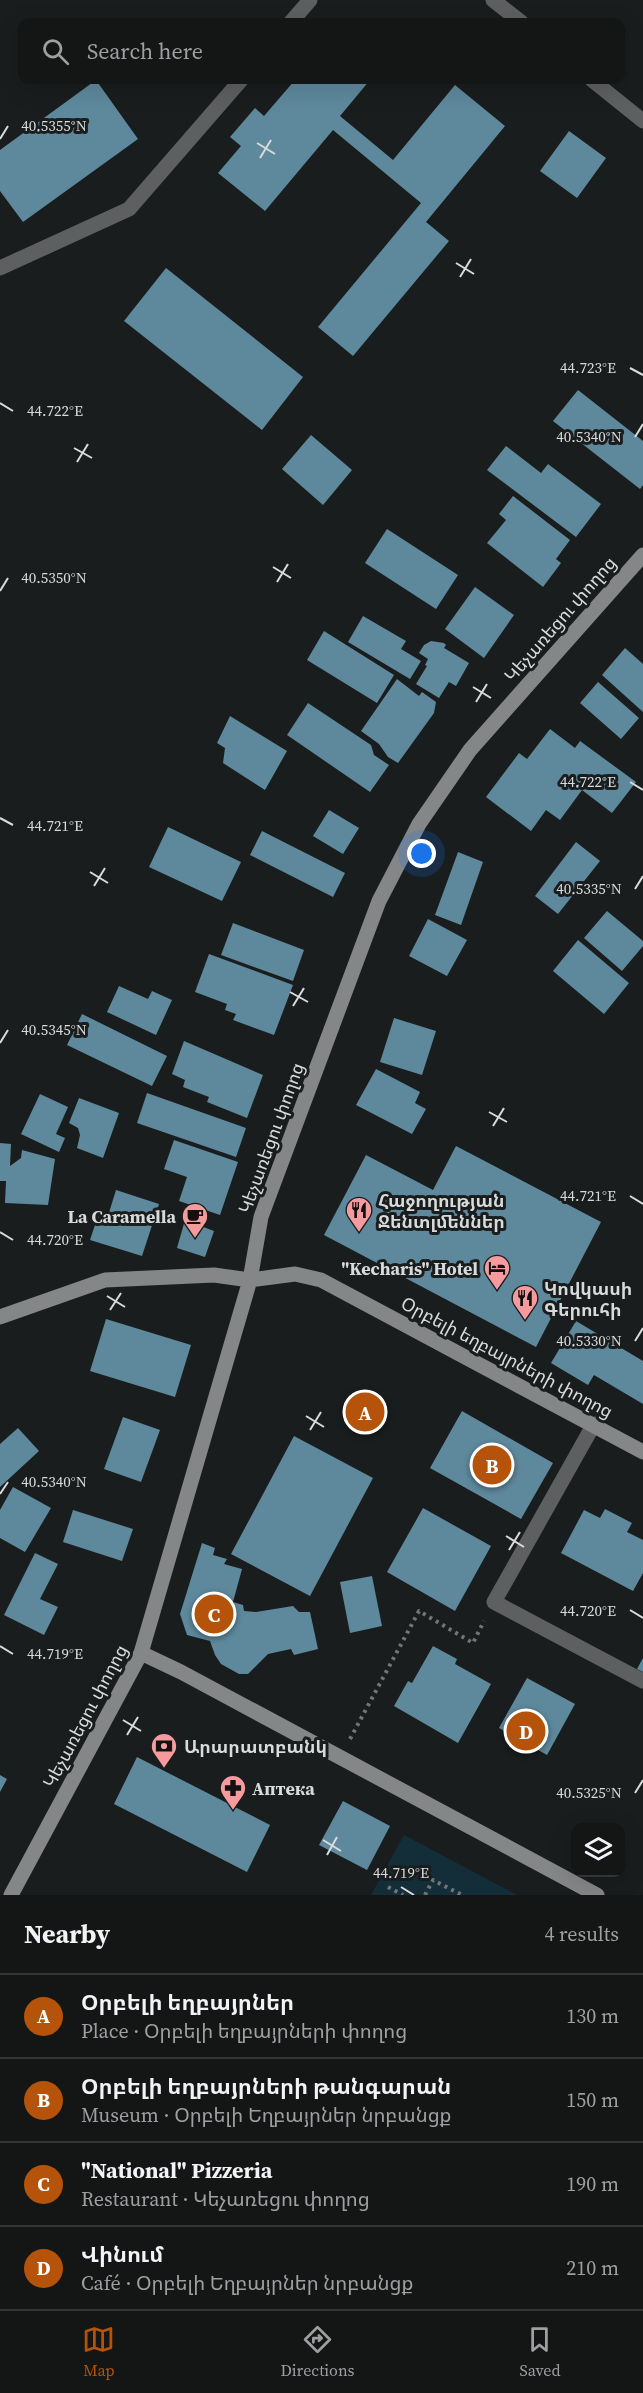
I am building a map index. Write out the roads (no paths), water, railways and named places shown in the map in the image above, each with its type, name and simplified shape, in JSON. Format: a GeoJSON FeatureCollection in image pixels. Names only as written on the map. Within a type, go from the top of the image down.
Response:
{"type":"FeatureCollection","features":[{"type":"Feature","properties":{"kind":"main road","name":"Կեչառեցու փողոց"},"geometry":{"type":"LineString","coordinates":[[11,1895],[141,1653],[250,1280],[261,1217],[379,901],[419,824],[470,750],[643,555]]}},
{"type":"Feature","properties":{"kind":"main road","name":"Օրբելի եղբայրների փողոց"},"geometry":{"type":"LineString","coordinates":[[0,1317],[105,1280],[214,1275],[250,1280],[295,1274],[321,1280],[643,1452]]}},
{"type":"Feature","properties":{"kind":"main road"},"geometry":{"type":"LineString","coordinates":[[141,1653],[181,1672],[597,1895]]}},
{"type":"Feature","properties":{"kind":"street"},"geometry":{"type":"LineString","coordinates":[[294,18],[310,0]]}},
{"type":"Feature","properties":{"kind":"street"},"geometry":{"type":"LineString","coordinates":[[493,0],[516,18]]}},
{"type":"Feature","properties":{"kind":"street"},"geometry":{"type":"LineString","coordinates":[[0,268],[129,209],[238,84]]}},
{"type":"Feature","properties":{"kind":"street"},"geometry":{"type":"LineString","coordinates":[[597,84],[643,121]]}},
{"type":"Feature","properties":{"kind":"street"},"geometry":{"type":"LineString","coordinates":[[594,1424],[494,1602],[643,1681]]}},
{"type":"Feature","properties":{"kind":"place","name":"Հաջողության Ջենտլմեններ"},"geometry":{"type":"Point","coordinates":[359,1233]}},
{"type":"Feature","properties":{"kind":"place","name":"La Caramella"},"geometry":{"type":"Point","coordinates":[195,1239]}},
{"type":"Feature","properties":{"kind":"place","name":"\"Kecharis\" Hotel"},"geometry":{"type":"Point","coordinates":[497,1291]}},
{"type":"Feature","properties":{"kind":"place","name":"Կովկասի Գերուհի"},"geometry":{"type":"Point","coordinates":[525,1321]}},
{"type":"Feature","properties":{"kind":"place","name":"Օրբելի եղբայրներ"},"geometry":{"type":"Point","coordinates":[365,1412]}},
{"type":"Feature","properties":{"kind":"place","name":"Օրբելի եղբայրների թանգարան"},"geometry":{"type":"Point","coordinates":[492,1465]}},
{"type":"Feature","properties":{"kind":"place","name":"\"National\" Pizzeria"},"geometry":{"type":"Point","coordinates":[214,1614]}},
{"type":"Feature","properties":{"kind":"place","name":"Վինում"},"geometry":{"type":"Point","coordinates":[526,1731]}},
{"type":"Feature","properties":{"kind":"place","name":"Արարատբանկ"},"geometry":{"type":"Point","coordinates":[164,1769]}},
{"type":"Feature","properties":{"kind":"place","name":"Аптека"},"geometry":{"type":"Point","coordinates":[233,1811]}}]}
